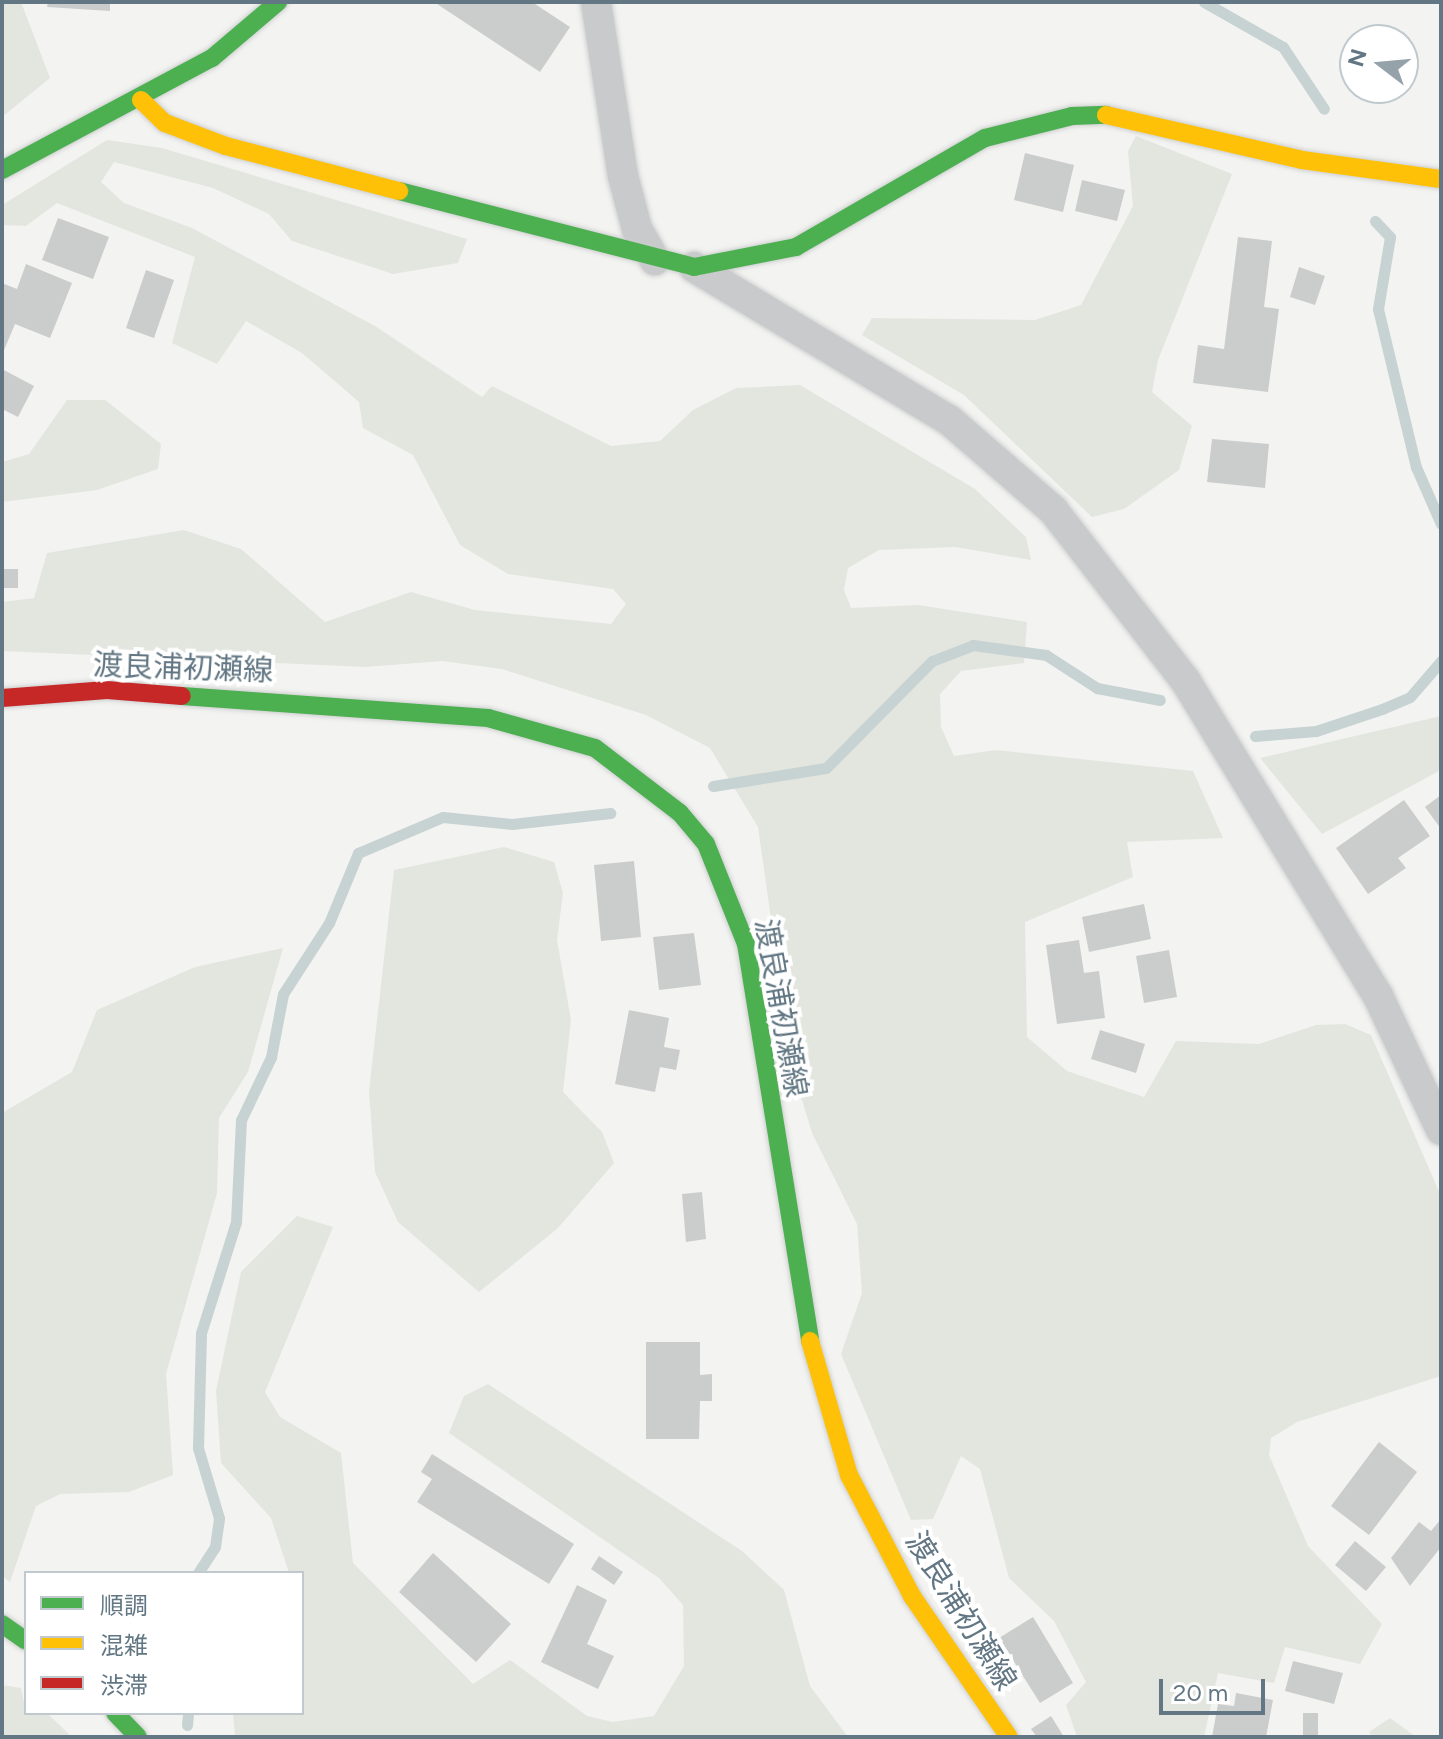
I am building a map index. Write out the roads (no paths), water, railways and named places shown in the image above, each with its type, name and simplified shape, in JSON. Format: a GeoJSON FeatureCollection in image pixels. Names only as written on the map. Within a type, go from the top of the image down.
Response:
{"type":"FeatureCollection","features":[{"type":"Feature","properties":{"kind":"street"},"geometry":{"type":"LineString","coordinates":[[2,170],[141,100],[212,58],[278,2]]}},
{"type":"Feature","properties":{"kind":"street"},"geometry":{"type":"LineString","coordinates":[[596,2],[623,176],[637,229],[655,260]]}},
{"type":"Feature","properties":{"kind":"street"},"geometry":{"type":"LineString","coordinates":[[141,100],[165,123],[226,146],[655,260],[694,267],[949,420],[1053,510],[1163,647],[1350,947],[1441,1130]]}},
{"type":"Feature","properties":{"kind":"street"},"geometry":{"type":"LineString","coordinates":[[694,267],[796,247],[975,143],[1028,122],[1072,116],[1119,115],[1302,160],[1441,179]]}},
{"type":"Feature","properties":{"kind":"street","name":"渡良浦初瀬線"},"geometry":{"type":"LineString","coordinates":[[2,698],[107,690],[488,718],[595,748],[680,813],[712,857],[746,944],[804,1320],[849,1475],[912,1596],[1009,1737]]}},
{"type":"Feature","properties":{"kind":"street"},"geometry":{"type":"LineString","coordinates":[[1410,1065],[1441,1070]]}},
{"type":"Feature","properties":{"kind":"street"},"geometry":{"type":"LineString","coordinates":[[2,1624],[24,1640]]}},
{"type":"Feature","properties":{"kind":"street"},"geometry":{"type":"LineString","coordinates":[[117,1715],[138,1737]]}},
{"type":"Feature","properties":{"kind":"waterway"},"geometry":{"type":"LineString","coordinates":[[1204,2],[1283,47],[1324,109]]}},
{"type":"Feature","properties":{"kind":"waterway"},"geometry":{"type":"LineString","coordinates":[[1375,221],[1390,237],[1378,309],[1416,467],[1441,524]]}},
{"type":"Feature","properties":{"kind":"waterway"},"geometry":{"type":"LineString","coordinates":[[713,786],[826,768],[932,661],[973,645],[1046,655],[1097,688],[1160,700]]}},
{"type":"Feature","properties":{"kind":"waterway"},"geometry":{"type":"LineString","coordinates":[[1255,736],[1316,731],[1382,709],[1410,697],[1441,661]]}},
{"type":"Feature","properties":{"kind":"waterway"},"geometry":{"type":"LineString","coordinates":[[199,1571],[215,1547],[219,1518],[198,1448],[201,1333],[236,1222],[241,1120],[271,1057],[283,994],[329,923],[358,853],[443,817],[512,824],[610,813]]}},
{"type":"Feature","properties":{"kind":"waterway"},"geometry":{"type":"LineString","coordinates":[[187,1725],[188,1715]]}}]}
